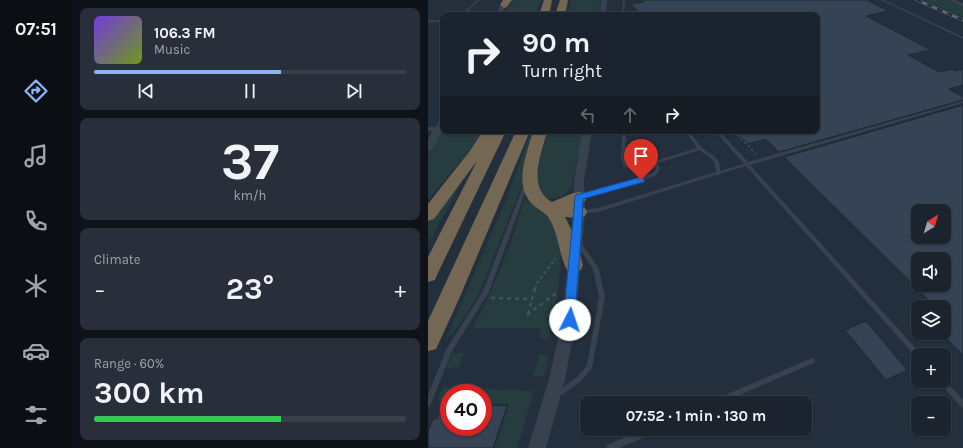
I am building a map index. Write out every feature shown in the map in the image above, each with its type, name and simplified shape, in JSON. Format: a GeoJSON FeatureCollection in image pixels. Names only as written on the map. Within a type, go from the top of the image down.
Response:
{"type":"FeatureCollection","features":[{"type":"Feature","properties":{"kind":"highway"},"geometry":{"type":"LineString","coordinates":[[545,12],[548,0]]}},
{"type":"Feature","properties":{"kind":"highway"},"geometry":{"type":"LineString","coordinates":[[561,12],[564,0]]}},
{"type":"Feature","properties":{"kind":"highway"},"geometry":{"type":"LineString","coordinates":[[428,215],[474,155],[488,134]]}},
{"type":"Feature","properties":{"kind":"highway"},"geometry":{"type":"LineString","coordinates":[[428,275],[498,134]]}},
{"type":"Feature","properties":{"kind":"highway"},"geometry":{"type":"LineString","coordinates":[[428,342],[452,292],[522,134]]}},
{"type":"Feature","properties":{"kind":"highway"},"geometry":{"type":"LineString","coordinates":[[539,134],[530,177],[532,191],[536,199],[550,208],[565,231],[574,265]]}},
{"type":"Feature","properties":{"kind":"highway"},"geometry":{"type":"LineString","coordinates":[[550,208],[563,205],[579,205]]}},
{"type":"Feature","properties":{"kind":"street"},"geometry":{"type":"LineString","coordinates":[[603,12],[604,0]]}},
{"type":"Feature","properties":{"kind":"street"},"geometry":{"type":"LineString","coordinates":[[950,0],[963,5]]}},
{"type":"Feature","properties":{"kind":"street"},"geometry":{"type":"LineString","coordinates":[[500,12],[506,2]]}},
{"type":"Feature","properties":{"kind":"street"},"geometry":{"type":"LineString","coordinates":[[428,129],[440,125]]}},
{"type":"Feature","properties":{"kind":"street"},"geometry":{"type":"LineString","coordinates":[[428,148],[440,127]]}},
{"type":"Feature","properties":{"kind":"street"},"geometry":{"type":"LineString","coordinates":[[537,448],[552,400],[570,320],[577,240],[579,180],[587,134]]}},
{"type":"Feature","properties":{"kind":"lane"},"geometry":{"type":"LineString","coordinates":[[465,12],[478,0]]}},
{"type":"Feature","properties":{"kind":"lane"},"geometry":{"type":"LineString","coordinates":[[623,12],[624,0]]}},
{"type":"Feature","properties":{"kind":"lane"},"geometry":{"type":"LineString","coordinates":[[882,0],[963,38]]}},
{"type":"Feature","properties":{"kind":"lane"},"geometry":{"type":"LineString","coordinates":[[428,21],[440,21]]}},
{"type":"Feature","properties":{"kind":"lane"},"geometry":{"type":"LineString","coordinates":[[579,205],[598,210],[747,164],[963,102]]}},
{"type":"Feature","properties":{"kind":"lane"},"geometry":{"type":"LineString","coordinates":[[624,134],[623,158],[626,166],[636,167],[701,148]]}},
{"type":"Feature","properties":{"kind":"lane"},"geometry":{"type":"LineString","coordinates":[[689,134],[701,148],[716,160],[719,165],[718,174]]}},
{"type":"Feature","properties":{"kind":"lane"},"geometry":{"type":"LineString","coordinates":[[720,134],[912,348]]}},
{"type":"Feature","properties":{"kind":"lane"},"geometry":{"type":"LineString","coordinates":[[579,205],[653,175],[658,170],[655,162]]}},
{"type":"Feature","properties":{"kind":"lane"},"geometry":{"type":"LineString","coordinates":[[428,404],[450,350],[486,292],[530,177]]}},
{"type":"Feature","properties":{"kind":"lane"},"geometry":{"type":"LineString","coordinates":[[552,400],[578,380],[590,366],[602,297],[596,269],[577,240]]}},
{"type":"Feature","properties":{"kind":"lane"},"geometry":{"type":"LineString","coordinates":[[730,396],[812,361]]}},
{"type":"Feature","properties":{"kind":"lane"},"geometry":{"type":"LineString","coordinates":[[948,388],[963,405]]}},
{"type":"Feature","properties":{"kind":"lane"},"geometry":{"type":"LineString","coordinates":[[610,448],[637,436]]}},
{"type":"Feature","properties":{"kind":"path"},"geometry":{"type":"LineString","coordinates":[[737,134],[758,157]]}},
{"type":"Feature","properties":{"kind":"path"},"geometry":{"type":"LineString","coordinates":[[556,293],[527,315],[537,283],[558,256]]}},
{"type":"Feature","properties":{"kind":"path"},"geometry":{"type":"LineString","coordinates":[[525,299],[532,299]]}},
{"type":"Feature","properties":{"kind":"green space"},"geometry":{"type":"Polygon","coordinates":[[[514,0],[541,0],[536,12],[504,12],[514,0]]]}},
{"type":"Feature","properties":{"kind":"green space"},"geometry":{"type":"Polygon","coordinates":[[[571,0],[600,0],[599,12],[569,12],[571,0]]]}},
{"type":"Feature","properties":{"kind":"green space"},"geometry":{"type":"Polygon","coordinates":[[[923,0],[946,0],[963,7],[963,17],[923,0]]]}},
{"type":"Feature","properties":{"kind":"green space"},"geometry":{"type":"Polygon","coordinates":[[[441,134],[480,134],[462,160],[428,199],[428,156],[441,134]]]}},
{"type":"Feature","properties":{"kind":"green space"},"geometry":{"type":"Polygon","coordinates":[[[530,134],[535,134],[526,174],[479,294],[460,324],[445,341],[506,200],[530,134]]]}},
{"type":"Feature","properties":{"kind":"green space"},"geometry":{"type":"Polygon","coordinates":[[[546,134],[582,134],[571,187],[566,193],[556,198],[545,198],[535,184],[546,134]]]}},
{"type":"Feature","properties":{"kind":"green space"},"geometry":{"type":"Polygon","coordinates":[[[466,170],[455,195],[428,243],[428,223],[442,201],[466,170]]]}},
{"type":"Feature","properties":{"kind":"green space"},"geometry":{"type":"Polygon","coordinates":[[[524,199],[545,212],[553,220],[562,242],[558,292],[549,339],[539,338],[541,328],[473,328],[502,265],[520,216],[524,199]]]}},
{"type":"Feature","properties":{"kind":"green space"},"geometry":{"type":"Polygon","coordinates":[[[452,353],[464,353],[459,367],[447,368],[452,353]]]}},
{"type":"Feature","properties":{"kind":"green space"},"geometry":{"type":"Polygon","coordinates":[[[539,355],[549,355],[544,376],[533,376],[539,355]]]}},
{"type":"Feature","properties":{"kind":"green space"},"geometry":{"type":"Polygon","coordinates":[[[492,389],[534,391],[517,448],[495,448],[509,404],[492,403],[492,389]]]}},
{"type":"Feature","properties":{"kind":"green space"},"geometry":{"type":"Polygon","coordinates":[[[440,394],[440,401],[437,401],[440,394]]]}},
{"type":"Feature","properties":{"kind":"building"},"geometry":{"type":"Polygon","coordinates":[[[643,0],[867,0],[888,11],[866,16],[931,50],[908,55],[939,72],[952,69],[956,71],[963,69],[963,85],[949,89],[963,97],[963,100],[779,152],[766,139],[748,144],[738,134],[820,134],[820,12],[639,12],[630,4],[644,2],[643,0]]]}},
{"type":"Feature","properties":{"kind":"building"},"geometry":{"type":"Polygon","coordinates":[[[963,105],[963,355],[948,340],[951,340],[951,300],[929,300],[921,292],[951,292],[951,252],[911,252],[911,282],[784,157],[963,105]]]}},
{"type":"Feature","properties":{"kind":"building"},"geometry":{"type":"Polygon","coordinates":[[[866,321],[907,370],[886,380],[845,330],[866,321]]]}},
{"type":"Feature","properties":{"kind":"building"},"geometry":{"type":"Polygon","coordinates":[[[492,405],[507,406],[493,448],[428,448],[428,432],[433,419],[437,419],[440,412],[440,436],[492,436],[492,405]]]}},
{"type":"Feature","properties":{"kind":"railway"},"geometry":{"type":"LineString","coordinates":[[917,0],[963,20]]}},
{"type":"Feature","properties":{"kind":"route"},"geometry":{"type":"LineString","coordinates":[[570,320],[579,197],[641,180]]}}]}
